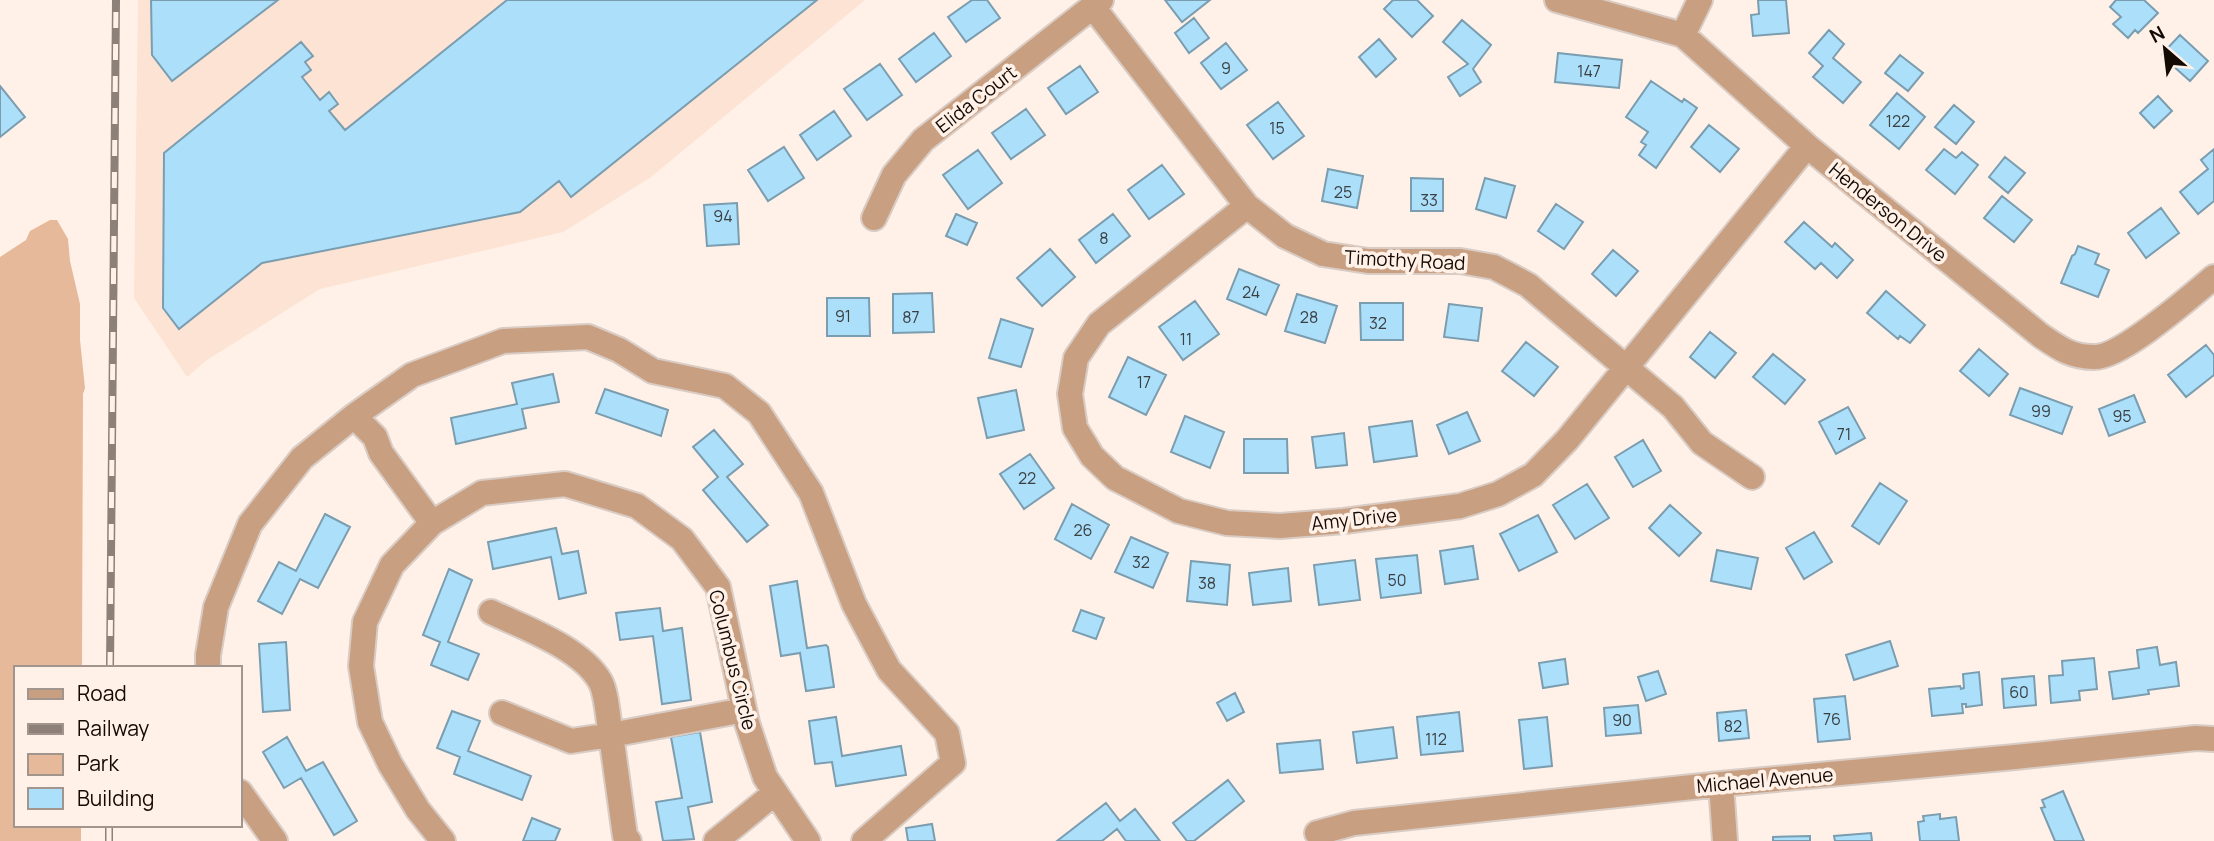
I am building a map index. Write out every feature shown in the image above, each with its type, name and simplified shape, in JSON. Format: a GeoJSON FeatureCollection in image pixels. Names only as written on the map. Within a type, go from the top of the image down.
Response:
{"type":"FeatureCollection","features":[{"type":"Feature","properties":{"kind":"street","name":"Henderson Drive"},"geometry":{"type":"LineString","coordinates":[[1557,0],[1684,34],[1807,146],[2040,335],[2067,353],[2097,358],[2125,346],[2214,277]]}},
{"type":"Feature","properties":{"kind":"street"},"geometry":{"type":"LineString","coordinates":[[1684,34],[1700,0]]}},
{"type":"Feature","properties":{"kind":"street","name":"Timothy Road"},"geometry":{"type":"LineString","coordinates":[[1097,4],[1247,205],[1285,236],[1323,254],[1368,261],[1460,261],[1494,267],[1528,285],[1673,407],[1702,443],[1752,477]]}},
{"type":"Feature","properties":{"kind":"street","name":"Elida Court"},"geometry":{"type":"LineString","coordinates":[[874,218],[894,176],[923,140],[1097,4]]}},
{"type":"Feature","properties":{"kind":"street","name":"Amy Drive"},"geometry":{"type":"LineString","coordinates":[[1247,205],[1099,324],[1076,358],[1070,394],[1075,428],[1092,456],[1115,478],[1179,511],[1227,523],[1280,526],[1344,521],[1460,506],[1498,494],[1533,475],[1567,440],[1807,146]]}},
{"type":"Feature","properties":{"kind":"street"},"geometry":{"type":"LineString","coordinates":[[208,666],[216,607],[250,524],[302,458],[412,374],[503,341],[588,337],[619,350],[653,370],[725,386],[759,413],[811,493],[855,604],[889,670],[947,733],[953,763],[864,841]]}},
{"type":"Feature","properties":{"kind":"street"},"geometry":{"type":"LineString","coordinates":[[354,416],[375,437],[381,453],[432,523]]}},
{"type":"Feature","properties":{"kind":"street","name":"Columbus Circle"},"geometry":{"type":"LineString","coordinates":[[443,841],[418,810],[390,764],[370,722],[361,666],[365,622],[392,565],[432,523],[482,493],[565,484],[637,506],[682,539],[718,587],[744,710],[765,777],[802,834]]}},
{"type":"Feature","properties":{"kind":"street"},"geometry":{"type":"LineString","coordinates":[[491,612],[582,660],[601,683],[625,836],[629,841]]}},
{"type":"Feature","properties":{"kind":"street"},"geometry":{"type":"LineString","coordinates":[[502,713],[571,741],[744,710]]}},
{"type":"Feature","properties":{"kind":"street","name":"Michael Avenue"},"geometry":{"type":"LineString","coordinates":[[1317,833],[1354,823],[1721,784],[2196,738],[2214,740]]}},
{"type":"Feature","properties":{"kind":"street"},"geometry":{"type":"LineString","coordinates":[[1721,784],[1725,841]]}},
{"type":"Feature","properties":{"kind":"street"},"geometry":{"type":"LineString","coordinates":[[716,841],[775,793]]}},
{"type":"Feature","properties":{"kind":"street"},"geometry":{"type":"LineString","coordinates":[[242,796],[262,836]]}},
{"type":"Feature","properties":{"kind":"shaded area"},"geometry":{"type":"Polygon","coordinates":[[[138,0],[865,0],[651,177],[563,232],[320,289],[207,360],[187,377],[134,298],[138,0]]]}},
{"type":"Feature","properties":{"kind":"green space"},"geometry":{"type":"Polygon","coordinates":[[[50,220],[57,220],[68,239],[80,304],[80,340],[85,388],[82,666],[14,666],[14,827],[81,827],[81,841],[0,841],[0,257],[26,240],[30,231],[50,220]]]}},
{"type":"Feature","properties":{"kind":"building"},"geometry":{"type":"Polygon","coordinates":[[[151,0],[278,0],[172,81],[152,55],[151,0]]]}},
{"type":"Feature","properties":{"kind":"building"},"geometry":{"type":"Polygon","coordinates":[[[507,0],[817,0],[571,197],[559,181],[520,212],[262,263],[179,329],[163,308],[164,153],[301,42],[313,56],[305,62],[311,70],[302,77],[320,100],[329,92],[338,104],[329,111],[345,130],[507,0]]]}},
{"type":"Feature","properties":{"kind":"building"},"geometry":{"type":"Polygon","coordinates":[[[972,0],[987,0],[1000,18],[966,42],[948,17],[972,0]]]}},
{"type":"Feature","properties":{"kind":"building"},"geometry":{"type":"Polygon","coordinates":[[[1165,0],[1210,0],[1182,22],[1165,0]]]}},
{"type":"Feature","properties":{"kind":"building"},"geometry":{"type":"Polygon","coordinates":[[[1393,0],[1417,0],[1433,16],[1412,37],[1384,9],[1393,0]]]}},
{"type":"Feature","properties":{"kind":"building"},"geometry":{"type":"Polygon","coordinates":[[[1758,0],[1786,0],[1789,33],[1753,36],[1751,15],[1759,14],[1758,0]]]}},
{"type":"Feature","properties":{"kind":"building"},"geometry":{"type":"Polygon","coordinates":[[[2116,0],[2144,0],[2158,13],[2138,33],[2135,30],[2128,38],[2113,24],[2121,17],[2110,7],[2116,0]]]}},
{"type":"Feature","properties":{"kind":"building"},"geometry":{"type":"Polygon","coordinates":[[[1194,18],[1209,38],[1189,53],[1175,33],[1194,18]]]}},
{"type":"Feature","properties":{"kind":"building"},"geometry":{"type":"Polygon","coordinates":[[[1462,20],[1491,45],[1473,69],[1481,82],[1460,96],[1448,77],[1468,64],[1443,42],[1462,20]]]}},
{"type":"Feature","properties":{"kind":"building"},"geometry":{"type":"Polygon","coordinates":[[[1829,30],[1844,44],[1833,58],[1861,82],[1843,103],[1813,77],[1823,66],[1809,53],[1829,30]]]}},
{"type":"Feature","properties":{"kind":"building"},"geometry":{"type":"Polygon","coordinates":[[[934,33],[951,56],[916,82],[899,59],[934,33]]]}},
{"type":"Feature","properties":{"kind":"building"},"geometry":{"type":"Polygon","coordinates":[[[2180,35],[2208,61],[2190,81],[2162,54],[2180,35]]]}},
{"type":"Feature","properties":{"kind":"building"},"geometry":{"type":"Polygon","coordinates":[[[1379,39],[1396,59],[1376,77],[1359,57],[1379,39]]]}},
{"type":"Feature","properties":{"kind":"building"},"geometry":{"type":"Polygon","coordinates":[[[1226,43],[1247,70],[1221,89],[1201,63],[1226,43]]]}},
{"type":"Feature","properties":{"kind":"building"},"geometry":{"type":"Polygon","coordinates":[[[1558,53],[1622,60],[1619,88],[1555,82],[1558,53]]]}},
{"type":"Feature","properties":{"kind":"building"},"geometry":{"type":"Polygon","coordinates":[[[1900,55],[1923,73],[1908,91],[1885,73],[1900,55]]]}},
{"type":"Feature","properties":{"kind":"building"},"geometry":{"type":"Polygon","coordinates":[[[880,64],[902,95],[867,120],[844,89],[880,64]]]}},
{"type":"Feature","properties":{"kind":"building"},"geometry":{"type":"Polygon","coordinates":[[[1080,66],[1098,92],[1066,114],[1048,88],[1080,66]]]}},
{"type":"Feature","properties":{"kind":"building"},"geometry":{"type":"Polygon","coordinates":[[[1651,81],[1682,102],[1684,99],[1697,108],[1656,168],[1639,155],[1646,145],[1641,142],[1648,132],[1626,117],[1651,81]]]}},
{"type":"Feature","properties":{"kind":"building"},"geometry":{"type":"Polygon","coordinates":[[[0,86],[25,117],[0,137],[0,86]]]}},
{"type":"Feature","properties":{"kind":"building"},"geometry":{"type":"Polygon","coordinates":[[[1897,93],[1925,117],[1899,149],[1870,125],[1897,93]]]}},
{"type":"Feature","properties":{"kind":"building"},"geometry":{"type":"Polygon","coordinates":[[[2158,96],[2172,111],[2154,128],[2140,113],[2158,96]]]}},
{"type":"Feature","properties":{"kind":"building"},"geometry":{"type":"Polygon","coordinates":[[[1278,102],[1304,136],[1273,159],[1247,125],[1278,102]]]}},
{"type":"Feature","properties":{"kind":"building"},"geometry":{"type":"Polygon","coordinates":[[[1954,105],[1974,122],[1956,144],[1935,127],[1954,105]]]}},
{"type":"Feature","properties":{"kind":"building"},"geometry":{"type":"Polygon","coordinates":[[[1026,109],[1045,135],[1011,159],[992,133],[1026,109]]]}},
{"type":"Feature","properties":{"kind":"building"},"geometry":{"type":"Polygon","coordinates":[[[834,111],[851,136],[817,160],[800,135],[834,111]]]}},
{"type":"Feature","properties":{"kind":"building"},"geometry":{"type":"Polygon","coordinates":[[[1709,125],[1739,149],[1720,172],[1691,147],[1709,125]]]}},
{"type":"Feature","properties":{"kind":"building"},"geometry":{"type":"Polygon","coordinates":[[[784,147],[804,178],[768,201],[748,170],[784,147]]]}},
{"type":"Feature","properties":{"kind":"building"},"geometry":{"type":"Polygon","coordinates":[[[1944,149],[1956,158],[1962,152],[1978,165],[1955,194],[1926,170],[1944,149]]]}},
{"type":"Feature","properties":{"kind":"building"},"geometry":{"type":"Polygon","coordinates":[[[2214,149],[2214,201],[2198,214],[2180,192],[2208,169],[2201,160],[2214,149]]]}},
{"type":"Feature","properties":{"kind":"building"},"geometry":{"type":"Polygon","coordinates":[[[978,150],[1002,183],[968,209],[943,175],[978,150]]]}},
{"type":"Feature","properties":{"kind":"building"},"geometry":{"type":"Polygon","coordinates":[[[2005,157],[2025,173],[2008,193],[1989,177],[2005,157]]]}},
{"type":"Feature","properties":{"kind":"building"},"geometry":{"type":"Polygon","coordinates":[[[1162,165],[1184,194],[1149,219],[1128,190],[1162,165]]]}},
{"type":"Feature","properties":{"kind":"building"},"geometry":{"type":"Polygon","coordinates":[[[1328,169],[1363,176],[1357,208],[1322,201],[1328,169]]]}},
{"type":"Feature","properties":{"kind":"building"},"geometry":{"type":"Polygon","coordinates":[[[1411,178],[1443,179],[1443,211],[1411,211],[1411,178]]]}},
{"type":"Feature","properties":{"kind":"building"},"geometry":{"type":"Polygon","coordinates":[[[1485,178],[1515,186],[1506,218],[1476,209],[1485,178]]]}},
{"type":"Feature","properties":{"kind":"building"},"geometry":{"type":"Polygon","coordinates":[[[2002,196],[2032,220],[2014,242],[1984,218],[2002,196]]]}},
{"type":"Feature","properties":{"kind":"building"},"geometry":{"type":"Polygon","coordinates":[[[737,203],[739,244],[707,246],[704,205],[737,203]]]}},
{"type":"Feature","properties":{"kind":"building"},"geometry":{"type":"Polygon","coordinates":[[[1556,204],[1583,222],[1564,249],[1538,231],[1556,204]]]}},
{"type":"Feature","properties":{"kind":"building"},"geometry":{"type":"Polygon","coordinates":[[[2161,208],[2179,233],[2146,258],[2128,233],[2161,208]]]}},
{"type":"Feature","properties":{"kind":"building"},"geometry":{"type":"Polygon","coordinates":[[[956,214],[977,223],[967,245],[946,236],[956,214]]]}},
{"type":"Feature","properties":{"kind":"building"},"geometry":{"type":"Polygon","coordinates":[[[1113,214],[1130,236],[1096,263],[1079,240],[1113,214]]]}},
{"type":"Feature","properties":{"kind":"building"},"geometry":{"type":"Polygon","coordinates":[[[1804,222],[1832,247],[1835,243],[1853,260],[1837,278],[1821,263],[1815,269],[1785,242],[1804,222]]]}},
{"type":"Feature","properties":{"kind":"building"},"geometry":{"type":"Polygon","coordinates":[[[2078,246],[2099,254],[2095,264],[2109,270],[2098,297],[2061,283],[2078,246]]]}},
{"type":"Feature","properties":{"kind":"building"},"geometry":{"type":"Polygon","coordinates":[[[1050,249],[1075,277],[1042,306],[1017,278],[1050,249]]]}},
{"type":"Feature","properties":{"kind":"building"},"geometry":{"type":"Polygon","coordinates":[[[1613,250],[1638,271],[1616,296],[1592,274],[1613,250]]]}},
{"type":"Feature","properties":{"kind":"building"},"geometry":{"type":"Polygon","coordinates":[[[1239,269],[1279,285],[1266,315],[1227,299],[1239,269]]]}},
{"type":"Feature","properties":{"kind":"building"},"geometry":{"type":"Polygon","coordinates":[[[1886,291],[1925,325],[1910,343],[1900,336],[1898,339],[1867,313],[1886,291]]]}},
{"type":"Feature","properties":{"kind":"building"},"geometry":{"type":"Polygon","coordinates":[[[932,293],[934,332],[893,333],[893,294],[932,293]]]}},
{"type":"Feature","properties":{"kind":"building"},"geometry":{"type":"Polygon","coordinates":[[[1297,294],[1337,306],[1325,343],[1285,331],[1297,294]]]}},
{"type":"Feature","properties":{"kind":"building"},"geometry":{"type":"Polygon","coordinates":[[[827,298],[869,298],[870,336],[827,336],[827,298]]]}},
{"type":"Feature","properties":{"kind":"building"},"geometry":{"type":"Polygon","coordinates":[[[1195,301],[1219,334],[1183,360],[1159,327],[1195,301]]]}},
{"type":"Feature","properties":{"kind":"building"},"geometry":{"type":"Polygon","coordinates":[[[1360,303],[1403,303],[1403,340],[1361,340],[1360,303]]]}},
{"type":"Feature","properties":{"kind":"building"},"geometry":{"type":"Polygon","coordinates":[[[1449,304],[1482,308],[1478,341],[1444,337],[1449,304]]]}},
{"type":"Feature","properties":{"kind":"building"},"geometry":{"type":"Polygon","coordinates":[[[1001,319],[1033,329],[1021,367],[989,358],[1001,319]]]}},
{"type":"Feature","properties":{"kind":"building"},"geometry":{"type":"Polygon","coordinates":[[[1710,332],[1736,353],[1715,378],[1690,357],[1710,332]]]}},
{"type":"Feature","properties":{"kind":"building"},"geometry":{"type":"Polygon","coordinates":[[[1526,342],[1558,367],[1534,396],[1502,371],[1526,342]]]}},
{"type":"Feature","properties":{"kind":"building"},"geometry":{"type":"Polygon","coordinates":[[[2206,345],[2214,355],[2214,375],[2186,397],[2168,375],[2206,345]]]}},
{"type":"Feature","properties":{"kind":"building"},"geometry":{"type":"Polygon","coordinates":[[[1979,349],[2008,374],[1989,396],[1960,371],[1979,349]]]}},
{"type":"Feature","properties":{"kind":"building"},"geometry":{"type":"Polygon","coordinates":[[[1773,354],[1805,380],[1785,404],[1753,377],[1773,354]]]}},
{"type":"Feature","properties":{"kind":"building"},"geometry":{"type":"Polygon","coordinates":[[[1128,357],[1166,375],[1146,415],[1109,397],[1128,357]]]}},
{"type":"Feature","properties":{"kind":"building"},"geometry":{"type":"Polygon","coordinates":[[[553,374],[559,402],[522,409],[526,428],[456,444],[451,418],[517,404],[512,383],[553,374]]]}},
{"type":"Feature","properties":{"kind":"building"},"geometry":{"type":"Polygon","coordinates":[[[2020,388],[2072,407],[2062,434],[2010,415],[2020,388]]]}},
{"type":"Feature","properties":{"kind":"building"},"geometry":{"type":"Polygon","coordinates":[[[605,389],[668,410],[661,436],[596,413],[605,389]]]}},
{"type":"Feature","properties":{"kind":"building"},"geometry":{"type":"Polygon","coordinates":[[[1016,390],[1024,430],[987,438],[978,398],[1016,390]]]}},
{"type":"Feature","properties":{"kind":"building"},"geometry":{"type":"Polygon","coordinates":[[[2134,395],[2145,422],[2109,436],[2099,409],[2134,395]]]}},
{"type":"Feature","properties":{"kind":"building"},"geometry":{"type":"Polygon","coordinates":[[[1848,407],[1865,438],[1836,454],[1819,422],[1848,407]]]}},
{"type":"Feature","properties":{"kind":"building"},"geometry":{"type":"Polygon","coordinates":[[[1467,412],[1480,441],[1449,454],[1437,425],[1467,412]]]}},
{"type":"Feature","properties":{"kind":"building"},"geometry":{"type":"Polygon","coordinates":[[[1185,416],[1224,432],[1210,468],[1171,452],[1185,416]]]}},
{"type":"Feature","properties":{"kind":"building"},"geometry":{"type":"Polygon","coordinates":[[[1412,421],[1417,456],[1374,462],[1369,427],[1412,421]]]}},
{"type":"Feature","properties":{"kind":"building"},"geometry":{"type":"Polygon","coordinates":[[[714,430],[743,464],[727,477],[768,525],[747,542],[703,490],[718,477],[693,447],[714,430]]]}},
{"type":"Feature","properties":{"kind":"building"},"geometry":{"type":"Polygon","coordinates":[[[1344,433],[1347,465],[1316,468],[1312,437],[1344,433]]]}},
{"type":"Feature","properties":{"kind":"building"},"geometry":{"type":"Polygon","coordinates":[[[1244,439],[1287,439],[1288,473],[1244,473],[1244,439]]]}},
{"type":"Feature","properties":{"kind":"building"},"geometry":{"type":"Polygon","coordinates":[[[1643,440],[1661,471],[1633,487],[1615,457],[1643,440]]]}},
{"type":"Feature","properties":{"kind":"building"},"geometry":{"type":"Polygon","coordinates":[[[1030,454],[1054,488],[1024,509],[1000,474],[1030,454]]]}},
{"type":"Feature","properties":{"kind":"building"},"geometry":{"type":"Polygon","coordinates":[[[1880,483],[1907,501],[1879,544],[1852,526],[1880,483]]]}},
{"type":"Feature","properties":{"kind":"building"},"geometry":{"type":"Polygon","coordinates":[[[1587,484],[1609,518],[1575,539],[1553,505],[1587,484]]]}},
{"type":"Feature","properties":{"kind":"building"},"geometry":{"type":"Polygon","coordinates":[[[1072,504],[1109,525],[1091,559],[1055,539],[1072,504]]]}},
{"type":"Feature","properties":{"kind":"building"},"geometry":{"type":"Polygon","coordinates":[[[1670,505],[1701,533],[1679,556],[1649,528],[1670,505]]]}},
{"type":"Feature","properties":{"kind":"building"},"geometry":{"type":"Polygon","coordinates":[[[325,514],[350,527],[318,588],[300,579],[282,614],[258,601],[279,562],[296,571],[325,514]]]}},
{"type":"Feature","properties":{"kind":"building"},"geometry":{"type":"Polygon","coordinates":[[[1538,515],[1557,552],[1519,571],[1500,534],[1538,515]]]}},
{"type":"Feature","properties":{"kind":"building"},"geometry":{"type":"Polygon","coordinates":[[[556,528],[562,554],[578,551],[586,593],[559,599],[551,557],[493,569],[488,542],[556,528]]]}},
{"type":"Feature","properties":{"kind":"building"},"geometry":{"type":"Polygon","coordinates":[[[1814,532],[1832,562],[1804,579],[1786,548],[1814,532]]]}},
{"type":"Feature","properties":{"kind":"building"},"geometry":{"type":"Polygon","coordinates":[[[1131,537],[1168,553],[1153,588],[1115,572],[1131,537]]]}},
{"type":"Feature","properties":{"kind":"building"},"geometry":{"type":"Polygon","coordinates":[[[1473,546],[1478,579],[1445,584],[1440,551],[1473,546]]]}},
{"type":"Feature","properties":{"kind":"building"},"geometry":{"type":"Polygon","coordinates":[[[1717,550],[1758,558],[1751,589],[1711,581],[1717,550]]]}},
{"type":"Feature","properties":{"kind":"building"},"geometry":{"type":"Polygon","coordinates":[[[1417,555],[1421,593],[1381,598],[1376,559],[1417,555]]]}},
{"type":"Feature","properties":{"kind":"building"},"geometry":{"type":"Polygon","coordinates":[[[1355,560],[1360,600],[1319,605],[1314,565],[1355,560]]]}},
{"type":"Feature","properties":{"kind":"building"},"geometry":{"type":"Polygon","coordinates":[[[1191,561],[1230,565],[1227,605],[1187,601],[1191,561]]]}},
{"type":"Feature","properties":{"kind":"building"},"geometry":{"type":"Polygon","coordinates":[[[1288,568],[1291,601],[1253,605],[1249,573],[1288,568]]]}},
{"type":"Feature","properties":{"kind":"building"},"geometry":{"type":"Polygon","coordinates":[[[449,569],[472,580],[448,642],[479,654],[468,680],[431,665],[440,642],[423,635],[449,569]]]}},
{"type":"Feature","properties":{"kind":"building"},"geometry":{"type":"Polygon","coordinates":[[[797,581],[807,648],[828,647],[834,687],[806,691],[800,653],[781,656],[770,586],[797,581]]]}},
{"type":"Feature","properties":{"kind":"building"},"geometry":{"type":"Polygon","coordinates":[[[660,608],[663,631],[682,628],[691,700],[662,704],[653,636],[620,640],[616,613],[660,608]]]}},
{"type":"Feature","properties":{"kind":"building"},"geometry":{"type":"Polygon","coordinates":[[[1081,610],[1104,618],[1096,639],[1073,631],[1081,610]]]}},
{"type":"Feature","properties":{"kind":"building"},"geometry":{"type":"Polygon","coordinates":[[[1890,641],[1898,666],[1854,680],[1846,655],[1890,641]]]}},
{"type":"Feature","properties":{"kind":"building"},"geometry":{"type":"Polygon","coordinates":[[[286,642],[290,710],[263,712],[259,644],[286,642]]]}},
{"type":"Feature","properties":{"kind":"building"},"geometry":{"type":"Polygon","coordinates":[[[2157,647],[2160,665],[2176,662],[2179,686],[2113,699],[2109,672],[2139,668],[2137,650],[2157,647]]]}},
{"type":"Feature","properties":{"kind":"building"},"geometry":{"type":"Polygon","coordinates":[[[2094,658],[2097,689],[2079,691],[2080,700],[2051,703],[2049,676],[2063,675],[2062,661],[2094,658]]]}},
{"type":"Feature","properties":{"kind":"building"},"geometry":{"type":"Polygon","coordinates":[[[1565,659],[1568,684],[1543,688],[1539,663],[1565,659]]]}},
{"type":"Feature","properties":{"kind":"building"},"geometry":{"type":"Polygon","coordinates":[[[1658,671],[1666,694],[1646,701],[1638,677],[1658,671]]]}},
{"type":"Feature","properties":{"kind":"building"},"geometry":{"type":"Polygon","coordinates":[[[1979,672],[1982,705],[1966,707],[1966,704],[1962,704],[1963,713],[1932,716],[1929,689],[1960,686],[1961,689],[1964,688],[1963,674],[1979,672]]]}},
{"type":"Feature","properties":{"kind":"building"},"geometry":{"type":"Polygon","coordinates":[[[2034,676],[2036,705],[2004,708],[2002,679],[2034,676]]]}},
{"type":"Feature","properties":{"kind":"building"},"geometry":{"type":"Polygon","coordinates":[[[1235,693],[1244,712],[1227,721],[1217,703],[1235,693]]]}},
{"type":"Feature","properties":{"kind":"building"},"geometry":{"type":"Polygon","coordinates":[[[1845,696],[1850,739],[1818,742],[1814,699],[1845,696]]]}},
{"type":"Feature","properties":{"kind":"building"},"geometry":{"type":"Polygon","coordinates":[[[1638,705],[1641,733],[1606,736],[1604,708],[1638,705]]]}},
{"type":"Feature","properties":{"kind":"building"},"geometry":{"type":"Polygon","coordinates":[[[1746,710],[1749,738],[1719,741],[1717,713],[1746,710]]]}},
{"type":"Feature","properties":{"kind":"building"},"geometry":{"type":"Polygon","coordinates":[[[452,711],[480,721],[468,751],[531,776],[522,800],[454,774],[460,757],[437,748],[452,711]]]}},
{"type":"Feature","properties":{"kind":"building"},"geometry":{"type":"Polygon","coordinates":[[[1459,712],[1463,751],[1421,755],[1417,717],[1459,712]]]}},
{"type":"Feature","properties":{"kind":"building"},"geometry":{"type":"Polygon","coordinates":[[[836,717],[842,756],[901,746],[906,775],[836,786],[832,762],[815,764],[809,721],[836,717]]]}},
{"type":"Feature","properties":{"kind":"building"},"geometry":{"type":"Polygon","coordinates":[[[1547,717],[1552,766],[1524,769],[1519,720],[1547,717]]]}},
{"type":"Feature","properties":{"kind":"building"},"geometry":{"type":"Polygon","coordinates":[[[1393,727],[1397,758],[1357,763],[1353,732],[1393,727]]]}},
{"type":"Feature","properties":{"kind":"building"},"geometry":{"type":"Polygon","coordinates":[[[700,732],[712,802],[688,807],[694,839],[663,841],[656,802],[682,798],[671,737],[700,732]]]}},
{"type":"Feature","properties":{"kind":"building"},"geometry":{"type":"Polygon","coordinates":[[[287,737],[306,771],[323,762],[357,821],[334,835],[301,778],[284,788],[263,752],[287,737]]]}},
{"type":"Feature","properties":{"kind":"building"},"geometry":{"type":"Polygon","coordinates":[[[1320,740],[1323,769],[1280,773],[1277,744],[1320,740]]]}},
{"type":"Feature","properties":{"kind":"building"},"geometry":{"type":"Polygon","coordinates":[[[1228,780],[1244,801],[1194,841],[1187,841],[1173,823],[1228,780]]]}},
{"type":"Feature","properties":{"kind":"building"},"geometry":{"type":"Polygon","coordinates":[[[2063,791],[2084,841],[2055,841],[2041,808],[2045,807],[2042,800],[2063,791]]]}},
{"type":"Feature","properties":{"kind":"building"},"geometry":{"type":"Polygon","coordinates":[[[1106,803],[1120,821],[1135,809],[1160,841],[1126,841],[1117,829],[1102,841],[1057,841],[1106,803]]]}},
{"type":"Feature","properties":{"kind":"building"},"geometry":{"type":"Polygon","coordinates":[[[1940,814],[1940,819],[1956,817],[1959,841],[1920,841],[1918,822],[1924,821],[1923,816],[1940,814]]]}},
{"type":"Feature","properties":{"kind":"building"},"geometry":{"type":"Polygon","coordinates":[[[532,818],[560,829],[555,841],[523,841],[532,818]]]}},
{"type":"Feature","properties":{"kind":"building"},"geometry":{"type":"Polygon","coordinates":[[[932,824],[935,841],[908,841],[906,828],[932,824]]]}},
{"type":"Feature","properties":{"kind":"building"},"geometry":{"type":"Polygon","coordinates":[[[1871,833],[1872,841],[1835,841],[1834,836],[1871,833]]]}},
{"type":"Feature","properties":{"kind":"building"},"geometry":{"type":"Polygon","coordinates":[[[1810,836],[1810,841],[1773,841],[1773,837],[1810,836]]]}},
{"type":"Feature","properties":{"kind":"railway"},"geometry":{"type":"LineString","coordinates":[[110,666],[116,0]]}},
{"type":"Feature","properties":{"kind":"railway"},"geometry":{"type":"LineString","coordinates":[[109,827],[109,841]]}}]}
